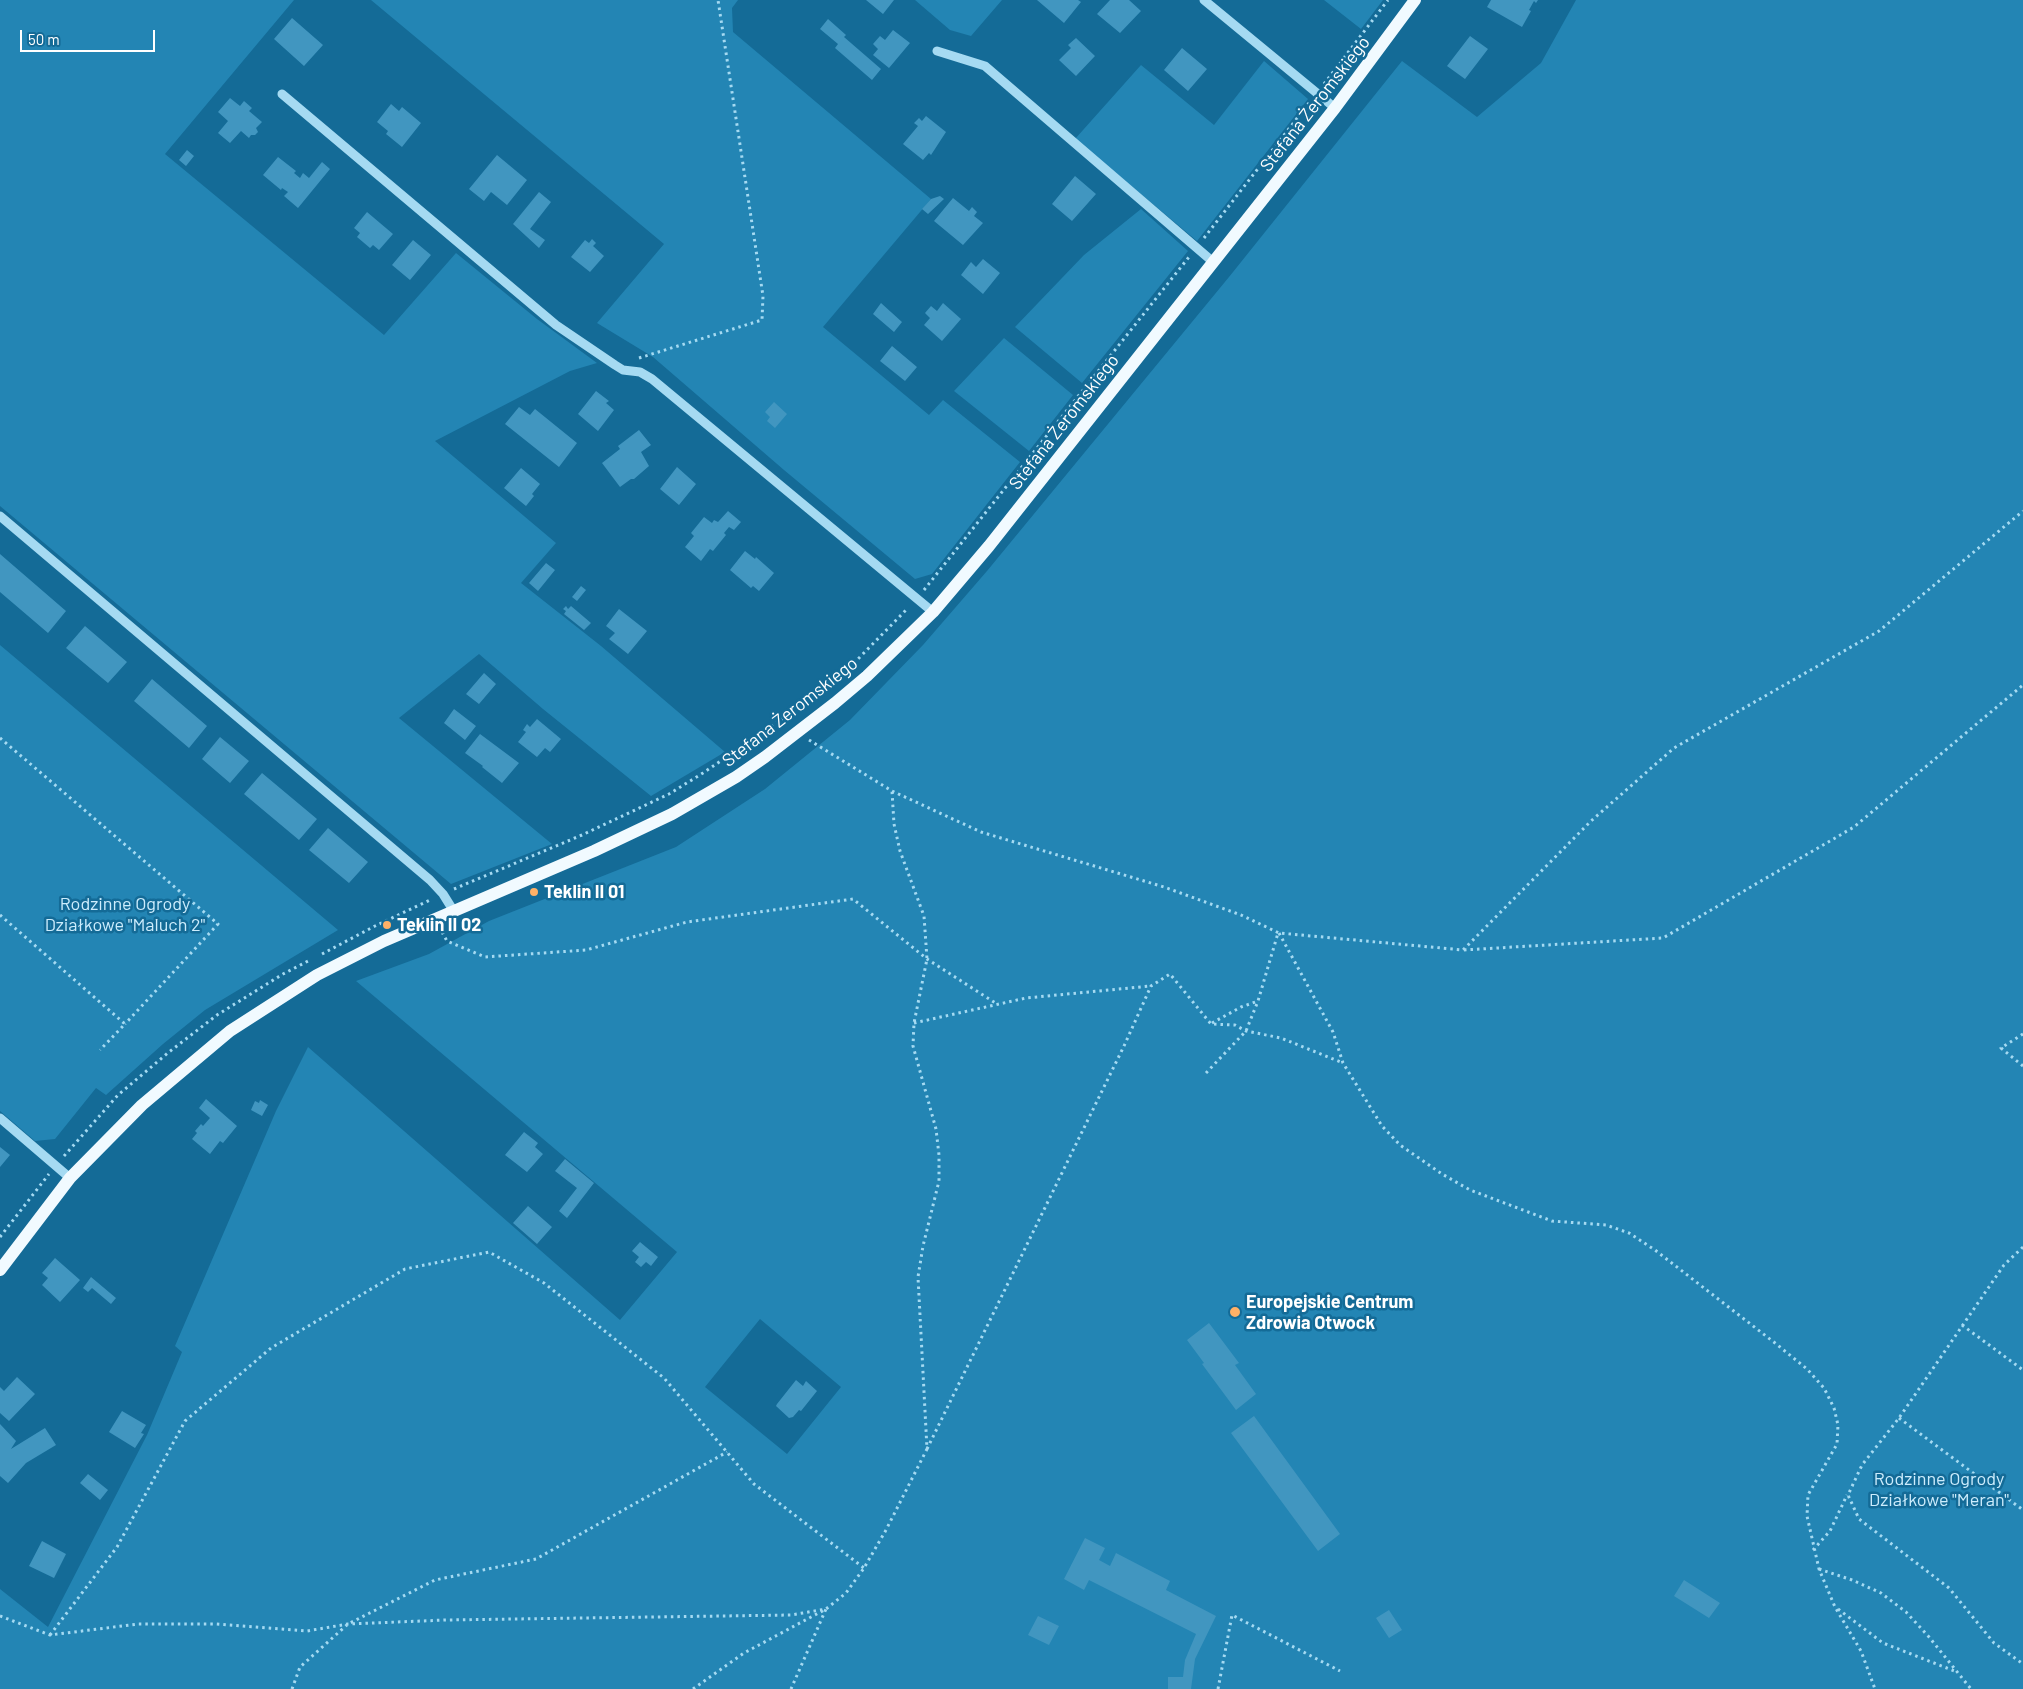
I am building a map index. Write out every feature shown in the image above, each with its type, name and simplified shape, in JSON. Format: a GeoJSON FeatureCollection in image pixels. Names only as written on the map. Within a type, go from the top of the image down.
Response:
{"type":"FeatureCollection","features":[{"type":"Feature","properties":{"kind":"main road","name":"Stefana Żeromskiego"},"geometry":{"type":"LineString","coordinates":[[0,1270],[70,1178],[142,1105],[230,1031],[317,975],[384,941],[594,851],[672,814],[736,777],[798,732],[867,676],[933,612],[989,546],[1212,261],[1335,108],[1415,0]]}},
{"type":"Feature","properties":{"kind":"lane"},"geometry":{"type":"LineString","coordinates":[[1204,0],[1335,108]]}},
{"type":"Feature","properties":{"kind":"lane"},"geometry":{"type":"LineString","coordinates":[[937,51],[986,66],[1212,261]]}},
{"type":"Feature","properties":{"kind":"lane"},"geometry":{"type":"LineString","coordinates":[[282,94],[556,325],[623,370],[640,372],[652,379],[933,612]]}},
{"type":"Feature","properties":{"kind":"lane"},"geometry":{"type":"LineString","coordinates":[[0,516],[430,880],[443,894],[453,910]]}},
{"type":"Feature","properties":{"kind":"lane"},"geometry":{"type":"LineString","coordinates":[[0,1118],[70,1178]]}},
{"type":"Feature","properties":{"kind":"path"},"geometry":{"type":"LineString","coordinates":[[615,365],[762,320],[763,296],[718,0]]}},
{"type":"Feature","properties":{"kind":"path"},"geometry":{"type":"LineString","coordinates":[[0,1237],[56,1166],[118,1095],[169,1052],[217,1016],[283,974],[375,926],[443,894],[582,835],[668,794],[781,720],[857,660],[917,599],[1196,249],[1388,0]]}},
{"type":"Feature","properties":{"kind":"path"},"geometry":{"type":"LineString","coordinates":[[1464,950],[1591,821],[1674,748],[1879,631],[2023,511]]}},
{"type":"Feature","properties":{"kind":"path"},"geometry":{"type":"LineString","coordinates":[[798,732],[892,791],[981,832],[1164,887],[1241,915],[1279,933],[1464,950],[1663,938],[1854,827],[2023,685]]}},
{"type":"Feature","properties":{"kind":"path"},"geometry":{"type":"LineString","coordinates":[[0,738],[218,924],[100,1050]]}},
{"type":"Feature","properties":{"kind":"path"},"geometry":{"type":"LineString","coordinates":[[892,791],[894,824],[900,851],[924,916],[927,959],[914,1023],[913,1046],[936,1129],[939,1155],[939,1181],[923,1246],[918,1277],[927,1449]]}},
{"type":"Feature","properties":{"kind":"path"},"geometry":{"type":"LineString","coordinates":[[435,918],[447,941],[485,958],[586,950],[688,922],[854,899],[927,959],[996,1004]]}},
{"type":"Feature","properties":{"kind":"path"},"geometry":{"type":"LineString","coordinates":[[0,914],[126,1024]]}},
{"type":"Feature","properties":{"kind":"path"},"geometry":{"type":"LineString","coordinates":[[1206,1073],[1246,1031],[1258,1001],[1279,933]]}},
{"type":"Feature","properties":{"kind":"path"},"geometry":{"type":"LineString","coordinates":[[1279,933],[1333,1032],[1344,1063],[1382,1126],[1400,1145],[1442,1174],[1470,1190],[1552,1221],[1606,1225],[1629,1234],[1655,1250],[1807,1369],[1824,1388],[1834,1408],[1838,1425],[1837,1444],[1808,1495],[1807,1516],[1813,1550],[1819,1569],[1835,1607],[1861,1651],[1875,1689]]}},
{"type":"Feature","properties":{"kind":"path"},"geometry":{"type":"LineString","coordinates":[[914,1023],[1026,998],[1151,986],[1170,974],[1210,1024],[1235,1025],[1246,1031],[1281,1038],[1344,1063]]}},
{"type":"Feature","properties":{"kind":"path"},"geometry":{"type":"LineString","coordinates":[[693,1689],[744,1653],[826,1609],[846,1593],[864,1568],[927,1449],[1124,1046],[1151,986]]}},
{"type":"Feature","properties":{"kind":"path"},"geometry":{"type":"LineString","coordinates":[[1210,1024],[1241,1007],[1258,1001]]}},
{"type":"Feature","properties":{"kind":"path"},"geometry":{"type":"LineString","coordinates":[[2023,1034],[2001,1048],[2023,1066]]}},
{"type":"Feature","properties":{"kind":"path"},"geometry":{"type":"LineString","coordinates":[[1813,1550],[1830,1531],[1862,1465],[1899,1418],[2004,1265],[2023,1247]]}},
{"type":"Feature","properties":{"kind":"path"},"geometry":{"type":"LineString","coordinates":[[50,1635],[117,1546],[185,1421],[271,1348],[405,1268],[489,1252],[544,1283],[664,1378],[754,1484],[864,1568]]}},
{"type":"Feature","properties":{"kind":"path"},"geometry":{"type":"LineString","coordinates":[[1962,1325],[2023,1370]]}},
{"type":"Feature","properties":{"kind":"path"},"geometry":{"type":"LineString","coordinates":[[1899,1418],[2023,1510]]}},
{"type":"Feature","properties":{"kind":"path"},"geometry":{"type":"LineString","coordinates":[[292,1689],[300,1667],[348,1624],[435,1580],[536,1559],[727,1452]]}},
{"type":"Feature","properties":{"kind":"path"},"geometry":{"type":"LineString","coordinates":[[1848,1495],[1859,1519],[1949,1588],[1994,1643],[2023,1664]]}},
{"type":"Feature","properties":{"kind":"path"},"geometry":{"type":"LineString","coordinates":[[1819,1569],[1852,1580],[1881,1593],[1906,1612],[1971,1689]]}},
{"type":"Feature","properties":{"kind":"path"},"geometry":{"type":"LineString","coordinates":[[1835,1607],[1883,1643],[1959,1673]]}},
{"type":"Feature","properties":{"kind":"path"},"geometry":{"type":"LineString","coordinates":[[0,1616],[50,1635],[138,1624],[216,1624],[308,1631],[348,1624],[446,1620],[790,1615],[826,1609]]}},
{"type":"Feature","properties":{"kind":"path"},"geometry":{"type":"LineString","coordinates":[[791,1689],[826,1609]]}},
{"type":"Feature","properties":{"kind":"path"},"geometry":{"type":"LineString","coordinates":[[1218,1689],[1232,1615],[1340,1671]]}},
{"type":"Feature","properties":{"kind":"green space"},"geometry":{"type":"Polygon","coordinates":[[[0,0],[294,0],[165,154],[384,335],[456,253],[537,319],[597,363],[570,371],[435,441],[556,543],[521,583],[601,646],[725,752],[651,796],[543,709],[479,654],[399,718],[552,844],[451,884],[0,506],[0,0]]]}},
{"type":"Feature","properties":{"kind":"green space"},"geometry":{"type":"Polygon","coordinates":[[[371,0],[738,0],[732,8],[733,32],[931,199],[823,327],[929,415],[943,400],[1020,462],[932,574],[915,579],[784,470],[653,357],[597,323],[664,244],[371,0]]]}},
{"type":"Feature","properties":{"kind":"green space"},"geometry":{"type":"Polygon","coordinates":[[[915,0],[1002,0],[971,36],[950,30],[915,0]]]}},
{"type":"Feature","properties":{"kind":"green space"},"geometry":{"type":"Polygon","coordinates":[[[1324,0],[1383,0],[1361,29],[1324,0]]]}},
{"type":"Feature","properties":{"kind":"green space","name":"Rodzinne Ogrody Działkowe \"Meran\""},"geometry":{"type":"Polygon","coordinates":[[[1576,0],[2023,0],[2023,1689],[0,1689],[0,1589],[48,1627],[147,1435],[182,1352],[175,1346],[276,1111],[308,1047],[620,1320],[677,1252],[356,981],[429,954],[489,921],[676,847],[765,789],[850,720],[923,645],[987,571],[1229,277],[1402,61],[1477,117],[1541,63],[1576,0]],[[760,1319],[705,1387],[787,1454],[841,1387],[760,1319]]]}},
{"type":"Feature","properties":{"kind":"green space"},"geometry":{"type":"Polygon","coordinates":[[[1264,61],[1308,99],[1197,241],[1075,139],[1141,65],[1214,125],[1264,61]]]}},
{"type":"Feature","properties":{"kind":"green space"},"geometry":{"type":"Polygon","coordinates":[[[1141,209],[1188,251],[1082,383],[1015,327],[1084,255],[1141,209]]]}},
{"type":"Feature","properties":{"kind":"green space"},"geometry":{"type":"Polygon","coordinates":[[[1004,338],[1073,395],[1029,451],[954,391],[1004,338]]]}},
{"type":"Feature","properties":{"kind":"green space","name":"Rodzinne Ogrody Działkowe \"Maluch 2\""},"geometry":{"type":"Polygon","coordinates":[[[0,645],[338,930],[205,1010],[163,1044],[106,1095],[96,1088],[55,1139],[35,1141],[0,1111],[0,645]]]}},
{"type":"Feature","properties":{"kind":"building"},"geometry":{"type":"Polygon","coordinates":[[[866,0],[894,0],[883,14],[866,0]]]}},
{"type":"Feature","properties":{"kind":"building"},"geometry":{"type":"Polygon","coordinates":[[[1037,0],[1078,0],[1081,2],[1064,23],[1037,0]]]}},
{"type":"Feature","properties":{"kind":"building"},"geometry":{"type":"Polygon","coordinates":[[[1110,0],[1129,0],[1141,11],[1120,33],[1097,14],[1110,0]]]}},
{"type":"Feature","properties":{"kind":"building"},"geometry":{"type":"Polygon","coordinates":[[[1491,0],[1538,0],[1536,3],[1534,1],[1522,27],[1487,7],[1491,0]]]}},
{"type":"Feature","properties":{"kind":"building"},"geometry":{"type":"Polygon","coordinates":[[[292,18],[323,45],[304,66],[274,39],[292,18]]]}},
{"type":"Feature","properties":{"kind":"building"},"geometry":{"type":"Polygon","coordinates":[[[828,19],[846,35],[844,37],[881,69],[872,80],[835,48],[838,44],[820,29],[828,19]]]}},
{"type":"Feature","properties":{"kind":"building"},"geometry":{"type":"Polygon","coordinates":[[[893,30],[910,43],[889,68],[873,55],[878,49],[873,44],[880,36],[885,40],[893,30]]]}},
{"type":"Feature","properties":{"kind":"building"},"geometry":{"type":"Polygon","coordinates":[[[1470,36],[1488,49],[1465,79],[1447,66],[1470,36]]]}},
{"type":"Feature","properties":{"kind":"building"},"geometry":{"type":"Polygon","coordinates":[[[1076,38],[1095,56],[1076,76],[1059,60],[1071,48],[1068,45],[1076,38]]]}},
{"type":"Feature","properties":{"kind":"building"},"geometry":{"type":"Polygon","coordinates":[[[1182,48],[1207,69],[1188,91],[1164,70],[1182,48]]]}},
{"type":"Feature","properties":{"kind":"building"},"geometry":{"type":"Polygon","coordinates":[[[230,98],[240,106],[244,101],[252,108],[249,111],[262,122],[256,128],[258,132],[255,135],[251,135],[249,138],[241,131],[230,143],[218,133],[228,121],[218,112],[230,98]]]}},
{"type":"Feature","properties":{"kind":"building"},"geometry":{"type":"Polygon","coordinates":[[[391,104],[399,111],[402,107],[421,123],[402,147],[386,134],[388,131],[377,122],[391,104]]]}},
{"type":"Feature","properties":{"kind":"building"},"geometry":{"type":"Polygon","coordinates":[[[926,116],[946,132],[931,155],[929,153],[923,160],[903,144],[918,126],[914,123],[919,118],[922,121],[926,116]]]}},
{"type":"Feature","properties":{"kind":"building"},"geometry":{"type":"Polygon","coordinates":[[[187,150],[194,156],[186,166],[179,160],[187,150]]]}},
{"type":"Feature","properties":{"kind":"building"},"geometry":{"type":"Polygon","coordinates":[[[497,155],[527,180],[507,205],[491,192],[484,201],[469,189],[497,155]]]}},
{"type":"Feature","properties":{"kind":"building"},"geometry":{"type":"Polygon","coordinates":[[[278,157],[296,171],[294,173],[300,178],[303,173],[309,178],[322,162],[330,169],[298,208],[284,196],[288,192],[282,188],[281,190],[263,175],[278,157]]]}},
{"type":"Feature","properties":{"kind":"building"},"geometry":{"type":"Polygon","coordinates":[[[1075,176],[1096,194],[1072,221],[1052,204],[1075,176]]]}},
{"type":"Feature","properties":{"kind":"building"},"geometry":{"type":"Polygon","coordinates":[[[539,192],[551,202],[530,229],[545,240],[539,248],[513,224],[539,192]]]}},
{"type":"Feature","properties":{"kind":"building"},"geometry":{"type":"Polygon","coordinates":[[[940,196],[944,199],[928,214],[922,209],[931,199],[940,196]]]}},
{"type":"Feature","properties":{"kind":"building"},"geometry":{"type":"Polygon","coordinates":[[[953,198],[969,211],[972,207],[977,212],[974,216],[983,223],[963,245],[934,221],[953,198]]]}},
{"type":"Feature","properties":{"kind":"building"},"geometry":{"type":"Polygon","coordinates":[[[367,212],[393,234],[379,250],[373,245],[370,248],[357,237],[360,233],[354,228],[367,212]]]}},
{"type":"Feature","properties":{"kind":"building"},"geometry":{"type":"Polygon","coordinates":[[[592,239],[596,243],[593,246],[604,256],[590,272],[571,257],[585,240],[589,243],[592,239]]]}},
{"type":"Feature","properties":{"kind":"building"},"geometry":{"type":"Polygon","coordinates":[[[413,240],[431,255],[410,280],[392,265],[413,240]]]}},
{"type":"Feature","properties":{"kind":"building"},"geometry":{"type":"Polygon","coordinates":[[[983,259],[1000,273],[983,294],[961,275],[971,262],[976,267],[983,259]]]}},
{"type":"Feature","properties":{"kind":"building"},"geometry":{"type":"Polygon","coordinates":[[[881,303],[902,322],[894,332],[873,314],[881,303]]]}},
{"type":"Feature","properties":{"kind":"building"},"geometry":{"type":"Polygon","coordinates":[[[943,303],[961,319],[942,341],[924,325],[930,318],[925,313],[931,306],[937,311],[943,303]]]}},
{"type":"Feature","properties":{"kind":"building"},"geometry":{"type":"Polygon","coordinates":[[[892,346],[917,367],[905,381],[880,361],[892,346]]]}},
{"type":"Feature","properties":{"kind":"building"},"geometry":{"type":"Polygon","coordinates":[[[596,391],[609,401],[606,403],[614,410],[598,431],[578,414],[596,391]]]}},
{"type":"Feature","properties":{"kind":"building"},"geometry":{"type":"Polygon","coordinates":[[[774,402],[787,414],[775,428],[767,421],[770,417],[765,412],[774,402]]]}},
{"type":"Feature","properties":{"kind":"building"},"geometry":{"type":"Polygon","coordinates":[[[519,407],[530,415],[535,409],[577,443],[559,467],[505,424],[519,407]]]}},
{"type":"Feature","properties":{"kind":"building"},"geometry":{"type":"Polygon","coordinates":[[[639,430],[651,445],[641,452],[649,466],[634,479],[620,487],[602,463],[620,449],[618,446],[639,430]]]}},
{"type":"Feature","properties":{"kind":"building"},"geometry":{"type":"Polygon","coordinates":[[[677,467],[696,484],[679,505],[660,489],[677,467]]]}},
{"type":"Feature","properties":{"kind":"building"},"geometry":{"type":"Polygon","coordinates":[[[521,468],[540,484],[526,506],[504,488],[521,468]]]}},
{"type":"Feature","properties":{"kind":"building"},"geometry":{"type":"Polygon","coordinates":[[[728,511],[741,522],[734,530],[729,527],[724,533],[726,535],[713,551],[710,549],[701,561],[685,547],[694,536],[691,533],[704,517],[712,523],[714,520],[718,522],[728,511]]]}},
{"type":"Feature","properties":{"kind":"building"},"geometry":{"type":"Polygon","coordinates":[[[745,551],[755,559],[756,557],[774,573],[759,591],[753,586],[751,588],[730,570],[745,551]]]}},
{"type":"Feature","properties":{"kind":"building"},"geometry":{"type":"Polygon","coordinates":[[[0,554],[66,611],[48,633],[0,592],[0,554]]]}},
{"type":"Feature","properties":{"kind":"building"},"geometry":{"type":"Polygon","coordinates":[[[546,563],[555,570],[538,591],[529,583],[546,563]]]}},
{"type":"Feature","properties":{"kind":"building"},"geometry":{"type":"Polygon","coordinates":[[[581,586],[586,590],[577,601],[572,597],[581,586]]]}},
{"type":"Feature","properties":{"kind":"building"},"geometry":{"type":"Polygon","coordinates":[[[566,606],[568,609],[571,606],[591,623],[584,630],[564,614],[566,611],[563,609],[566,606]]]}},
{"type":"Feature","properties":{"kind":"building"},"geometry":{"type":"Polygon","coordinates":[[[619,609],[647,631],[628,654],[609,639],[615,633],[606,626],[619,609]]]}},
{"type":"Feature","properties":{"kind":"building"},"geometry":{"type":"Polygon","coordinates":[[[85,626],[127,662],[108,683],[66,648],[85,626]]]}},
{"type":"Feature","properties":{"kind":"building"},"geometry":{"type":"Polygon","coordinates":[[[484,673],[496,684],[479,704],[466,694],[484,673]]]}},
{"type":"Feature","properties":{"kind":"building"},"geometry":{"type":"Polygon","coordinates":[[[152,679],[207,726],[189,748],[134,701],[152,679]]]}},
{"type":"Feature","properties":{"kind":"building"},"geometry":{"type":"Polygon","coordinates":[[[454,709],[476,726],[465,740],[444,723],[454,709]]]}},
{"type":"Feature","properties":{"kind":"building"},"geometry":{"type":"Polygon","coordinates":[[[537,719],[561,739],[550,752],[545,748],[537,757],[518,742],[526,732],[523,730],[527,724],[530,727],[537,719]]]}},
{"type":"Feature","properties":{"kind":"building"},"geometry":{"type":"Polygon","coordinates":[[[480,734],[519,763],[502,783],[465,753],[480,734]]]}},
{"type":"Feature","properties":{"kind":"building"},"geometry":{"type":"Polygon","coordinates":[[[220,737],[249,761],[230,783],[202,759],[220,737]]]}},
{"type":"Feature","properties":{"kind":"building"},"geometry":{"type":"Polygon","coordinates":[[[262,773],[317,819],[299,840],[244,794],[262,773]]]}},
{"type":"Feature","properties":{"kind":"building"},"geometry":{"type":"Polygon","coordinates":[[[328,828],[368,862],[349,883],[309,850],[328,828]]]}},
{"type":"Feature","properties":{"kind":"building"},"geometry":{"type":"Polygon","coordinates":[[[206,1099],[237,1126],[223,1143],[220,1141],[210,1154],[192,1139],[197,1133],[195,1131],[201,1124],[203,1126],[210,1118],[199,1108],[206,1099]]]}},
{"type":"Feature","properties":{"kind":"building"},"geometry":{"type":"Polygon","coordinates":[[[260,1100],[268,1105],[262,1116],[251,1110],[255,1101],[259,1103],[260,1100]]]}},
{"type":"Feature","properties":{"kind":"building"},"geometry":{"type":"Polygon","coordinates":[[[524,1132],[538,1143],[535,1147],[543,1154],[527,1172],[505,1155],[524,1132]]]}},
{"type":"Feature","properties":{"kind":"building"},"geometry":{"type":"Polygon","coordinates":[[[0,1147],[10,1155],[0,1167],[0,1147]]]}},
{"type":"Feature","properties":{"kind":"building"},"geometry":{"type":"Polygon","coordinates":[[[565,1159],[594,1183],[567,1218],[559,1211],[577,1188],[555,1171],[565,1159]]]}},
{"type":"Feature","properties":{"kind":"building"},"geometry":{"type":"Polygon","coordinates":[[[528,1206],[552,1227],[537,1244],[513,1223],[528,1206]]]}},
{"type":"Feature","properties":{"kind":"building"},"geometry":{"type":"Polygon","coordinates":[[[640,1242],[658,1257],[651,1266],[646,1262],[641,1267],[635,1262],[639,1257],[632,1251],[640,1242]]]}},
{"type":"Feature","properties":{"kind":"building"},"geometry":{"type":"Polygon","coordinates":[[[55,1258],[80,1280],[60,1302],[42,1285],[48,1278],[42,1273],[55,1258]]]}},
{"type":"Feature","properties":{"kind":"building"},"geometry":{"type":"Polygon","coordinates":[[[91,1277],[116,1298],[111,1304],[92,1288],[88,1292],[83,1288],[91,1277]]]}},
{"type":"Feature","properties":{"kind":"building"},"geometry":{"type":"Polygon","coordinates":[[[1209,1323],[1239,1363],[1235,1365],[1256,1394],[1236,1410],[1187,1340],[1209,1323]]]}},
{"type":"Feature","properties":{"kind":"building"},"geometry":{"type":"Polygon","coordinates":[[[17,1377],[35,1394],[9,1421],[0,1413],[0,1387],[4,1391],[17,1377]]]}},
{"type":"Feature","properties":{"kind":"building"},"geometry":{"type":"Polygon","coordinates":[[[796,1380],[803,1386],[806,1381],[817,1391],[801,1411],[799,1410],[793,1417],[789,1418],[776,1406],[796,1380]]]}},
{"type":"Feature","properties":{"kind":"building"},"geometry":{"type":"Polygon","coordinates":[[[122,1411],[146,1425],[141,1433],[144,1434],[135,1448],[109,1432],[122,1411]]]}},
{"type":"Feature","properties":{"kind":"building"},"geometry":{"type":"Polygon","coordinates":[[[1254,1416],[1340,1534],[1318,1551],[1231,1433],[1254,1416]]]}},
{"type":"Feature","properties":{"kind":"building"},"geometry":{"type":"Polygon","coordinates":[[[0,1424],[16,1441],[11,1449],[45,1428],[56,1445],[26,1463],[8,1483],[0,1476],[0,1424]]]}},
{"type":"Feature","properties":{"kind":"building"},"geometry":{"type":"Polygon","coordinates":[[[88,1474],[108,1490],[100,1500],[80,1483],[88,1474]]]}},
{"type":"Feature","properties":{"kind":"building"},"geometry":{"type":"Polygon","coordinates":[[[1085,1538],[1105,1548],[1099,1560],[1110,1566],[1116,1553],[1170,1581],[1166,1590],[1216,1616],[1195,1659],[1191,1689],[1168,1689],[1168,1677],[1183,1677],[1185,1660],[1196,1634],[1089,1580],[1084,1590],[1064,1579],[1085,1538]]]}},
{"type":"Feature","properties":{"kind":"building"},"geometry":{"type":"Polygon","coordinates":[[[42,1541],[66,1554],[54,1578],[29,1566],[42,1541]]]}},
{"type":"Feature","properties":{"kind":"building"},"geometry":{"type":"Polygon","coordinates":[[[1684,1580],[1720,1603],[1709,1618],[1674,1596],[1684,1580]]]}},
{"type":"Feature","properties":{"kind":"building"},"geometry":{"type":"Polygon","coordinates":[[[1389,1610],[1402,1630],[1389,1638],[1376,1618],[1389,1610]]]}},
{"type":"Feature","properties":{"kind":"building"},"geometry":{"type":"Polygon","coordinates":[[[1038,1616],[1059,1626],[1049,1645],[1028,1635],[1038,1616]]]}},
{"type":"Feature","properties":{"kind":"place","name":"Teklin II 01"},"geometry":{"type":"Point","coordinates":[534,892]}},
{"type":"Feature","properties":{"kind":"place","name":"Teklin II 02"},"geometry":{"type":"Point","coordinates":[387,925]}},
{"type":"Feature","properties":{"kind":"place","name":"Europejskie Centrum Zdrowia Otwock"},"geometry":{"type":"Point","coordinates":[1235,1312]}}]}
